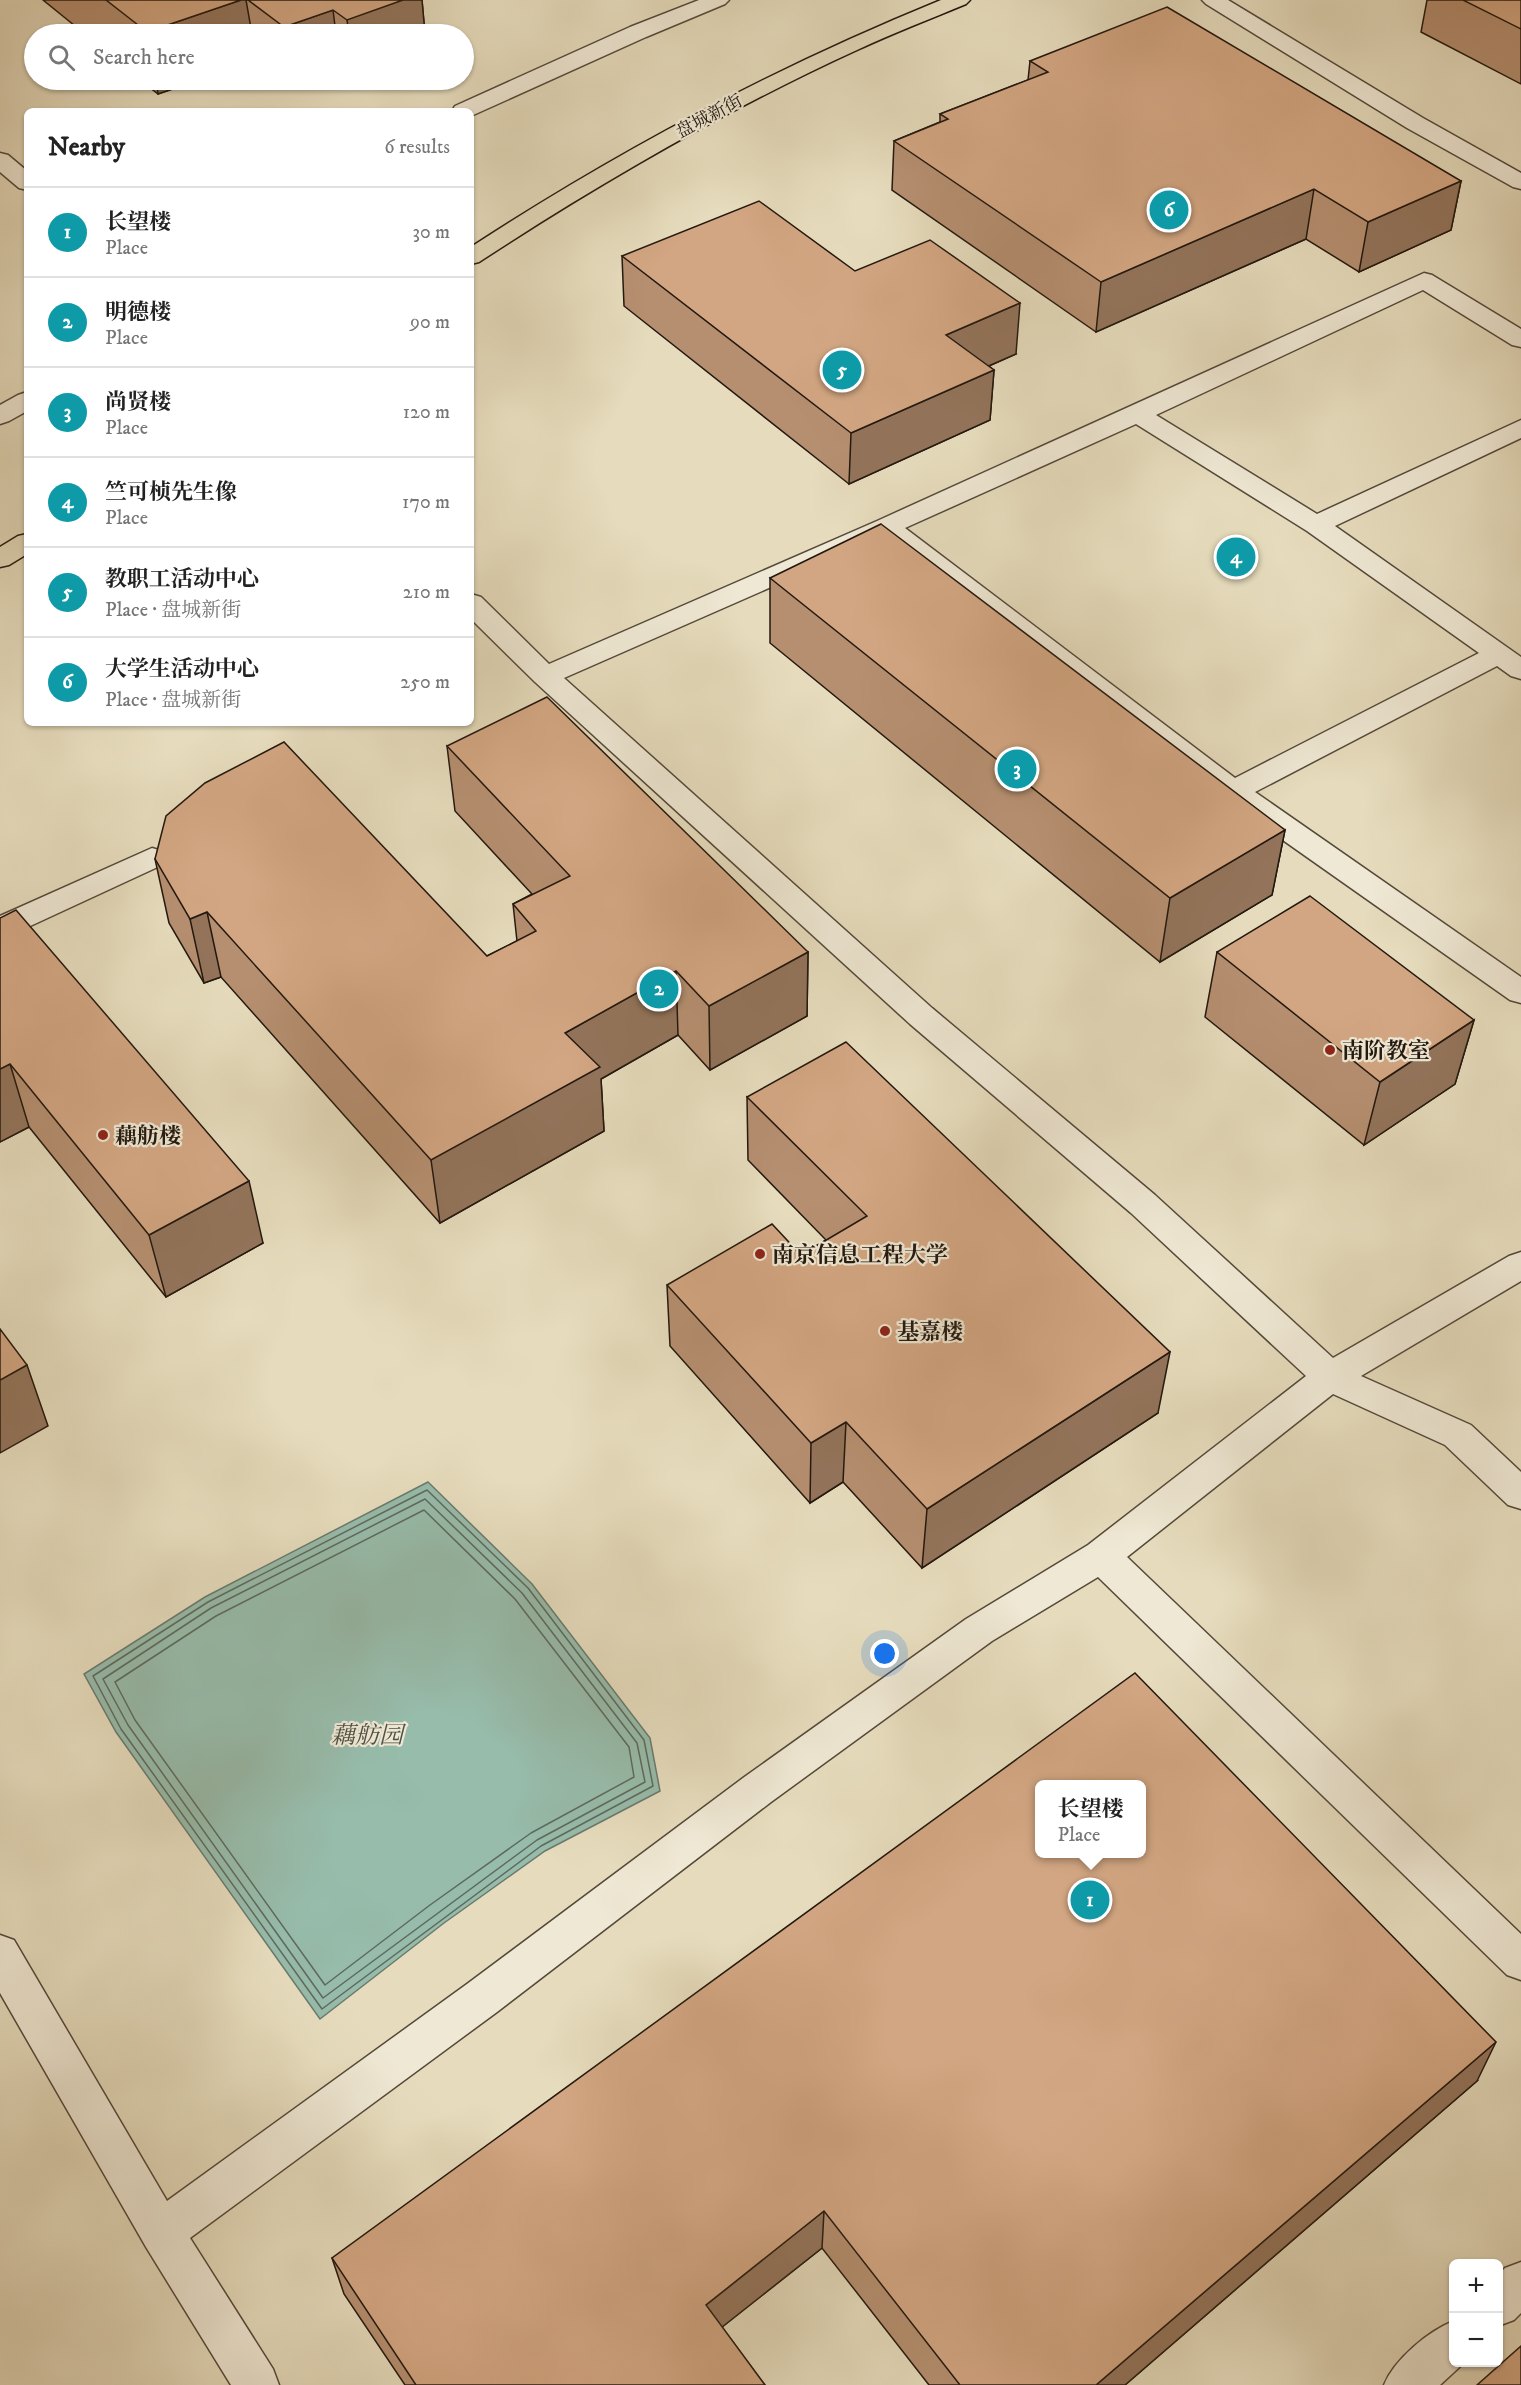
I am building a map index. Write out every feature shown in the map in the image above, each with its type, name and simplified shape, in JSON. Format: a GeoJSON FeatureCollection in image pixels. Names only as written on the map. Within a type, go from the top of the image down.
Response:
{"type":"FeatureCollection","features":[{"type":"Feature","properties":{"kind":"main road","name":"盘城新街"},"geometry":{"type":"LineString","coordinates":[[474,255],[528,219],[694,122],[839,50],[959,0]]}},
{"type":"Feature","properties":{"kind":"main road"},"geometry":{"type":"LineString","coordinates":[[0,560],[24,544]]}},
{"type":"Feature","properties":{"kind":"lane"},"geometry":{"type":"LineString","coordinates":[[470,108],[638,32],[718,0]]}},
{"type":"Feature","properties":{"kind":"lane"},"geometry":{"type":"LineString","coordinates":[[1212,0],[1415,123],[1521,182]]}},
{"type":"Feature","properties":{"kind":"lane"},"geometry":{"type":"LineString","coordinates":[[0,160],[24,180]]}},
{"type":"Feature","properties":{"kind":"lane"},"geometry":{"type":"LineString","coordinates":[[545,676],[1137,414],[1424,280],[1521,340]]}},
{"type":"Feature","properties":{"kind":"lane"},"geometry":{"type":"LineString","coordinates":[[0,416],[24,402]]}},
{"type":"Feature","properties":{"kind":"lane"},"geometry":{"type":"LineString","coordinates":[[1137,414],[1316,525],[1521,670]]}},
{"type":"Feature","properties":{"kind":"lane"},"geometry":{"type":"LineString","coordinates":[[1316,525],[1521,428]]}},
{"type":"Feature","properties":{"kind":"lane"},"geometry":{"type":"LineString","coordinates":[[886,527],[1233,791],[1521,992]]}},
{"type":"Feature","properties":{"kind":"lane"},"geometry":{"type":"LineString","coordinates":[[474,606],[545,676],[921,1016],[1143,1204],[1330,1377],[1458,1435],[1521,1494]]}},
{"type":"Feature","properties":{"kind":"lane"},"geometry":{"type":"LineString","coordinates":[[1233,791],[1497,655]]}},
{"type":"Feature","properties":{"kind":"lane"},"geometry":{"type":"LineString","coordinates":[[0,929],[152,858]]}},
{"type":"Feature","properties":{"kind":"lane"},"geometry":{"type":"LineString","coordinates":[[161,2232],[482,1998],[757,1790],[979,1630],[1101,1556],[1330,1377],[1521,1265]]}},
{"type":"Feature","properties":{"kind":"lane"},"geometry":{"type":"LineString","coordinates":[[1101,1556],[1521,1961]]}},
{"type":"Feature","properties":{"kind":"lane"},"geometry":{"type":"LineString","coordinates":[[0,1954],[161,2232],[257,2385]]}},
{"type":"Feature","properties":{"kind":"lane"},"geometry":{"type":"LineString","coordinates":[[1503,2300],[1521,2284]]}},
{"type":"Feature","properties":{"kind":"lane"},"geometry":{"type":"LineString","coordinates":[[1406,2385],[1449,2347]]}},
{"type":"Feature","properties":{"kind":"water","name":"藕舫园"},"geometry":{"type":"Polygon","coordinates":[[[428,1482],[532,1584],[650,1738],[660,1791],[545,1851],[444,1923],[320,2019],[116,1732],[84,1674],[205,1597],[428,1482]]]}},
{"type":"Feature","properties":{"kind":"building"},"geometry":{"type":"Polygon","coordinates":[[[106,0],[241,0],[170,24],[137,24],[106,0]]]}},
{"type":"Feature","properties":{"kind":"building"},"geometry":{"type":"Polygon","coordinates":[[[248,0],[403,0],[347,20],[333,10],[293,24],[280,24],[248,0]]]}},
{"type":"Feature","properties":{"kind":"building"},"geometry":{"type":"Polygon","coordinates":[[[1463,0],[1521,0],[1521,29],[1463,0]]]}},
{"type":"Feature","properties":{"kind":"building"},"geometry":{"type":"Polygon","coordinates":[[[1167,7],[1461,181],[1368,222],[1314,189],[1101,282],[894,141],[948,119],[940,114],[1048,72],[1030,61],[1167,7]]]}},
{"type":"Feature","properties":{"kind":"building"},"geometry":{"type":"Polygon","coordinates":[[[759,201],[855,271],[930,240],[1020,303],[946,335],[994,370],[851,433],[622,256],[759,201]]]}},
{"type":"Feature","properties":{"kind":"building"},"geometry":{"type":"Polygon","coordinates":[[[881,524],[1285,830],[1170,898],[770,578],[881,524]]]}},
{"type":"Feature","properties":{"kind":"building"},"geometry":{"type":"Polygon","coordinates":[[[547,697],[808,952],[709,1006],[676,971],[565,1033],[600,1067],[431,1160],[207,912],[190,919],[155,859],[166,816],[205,783],[284,742],[487,956],[536,931],[513,904],[570,876],[447,746],[547,697]]]}},
{"type":"Feature","properties":{"kind":"building"},"geometry":{"type":"Polygon","coordinates":[[[1310,896],[1474,1020],[1380,1082],[1217,952],[1310,896]]]}},
{"type":"Feature","properties":{"kind":"building","name":"藕舫楼"},"geometry":{"type":"Polygon","coordinates":[[[16,910],[249,1181],[149,1235],[10,1064],[0,1069],[0,918],[16,910]]]}},
{"type":"Feature","properties":{"kind":"building","name":"基嘉楼"},"geometry":{"type":"Polygon","coordinates":[[[846,1042],[1170,1352],[927,1509],[846,1422],[811,1443],[667,1285],[772,1224],[801,1255],[867,1216],[747,1097],[846,1042]]]}},
{"type":"Feature","properties":{"kind":"building"},"geometry":{"type":"Polygon","coordinates":[[[0,1329],[27,1365],[0,1380],[0,1329]]]}},
{"type":"Feature","properties":{"kind":"building"},"geometry":{"type":"Polygon","coordinates":[[[1135,1673],[1496,2042],[1096,2385],[960,2385],[824,2211],[706,2305],[765,2385],[416,2385],[332,2258],[1135,1673]]]}},
{"type":"Feature","properties":{"kind":"building"},"geometry":{"type":"Polygon","coordinates":[[[1521,2346],[1521,2385],[1477,2385],[1497,2367],[1503,2367],[1503,2362],[1521,2346]]]}},
{"type":"Feature","properties":{"kind":"place","name":"大学生活动中心"},"geometry":{"type":"Point","coordinates":[1169,210]}},
{"type":"Feature","properties":{"kind":"place","name":"教职工活动中心"},"geometry":{"type":"Point","coordinates":[842,370]}},
{"type":"Feature","properties":{"kind":"place","name":"竺可桢先生像"},"geometry":{"type":"Point","coordinates":[1236,557]}},
{"type":"Feature","properties":{"kind":"place","name":"尚贤楼"},"geometry":{"type":"Point","coordinates":[1017,769]}},
{"type":"Feature","properties":{"kind":"place","name":"明德楼"},"geometry":{"type":"Point","coordinates":[659,989]}},
{"type":"Feature","properties":{"kind":"place","name":"南阶教室"},"geometry":{"type":"Point","coordinates":[1330,1050]}},
{"type":"Feature","properties":{"kind":"place","name":"藕舫楼"},"geometry":{"type":"Point","coordinates":[103,1135]}},
{"type":"Feature","properties":{"kind":"place","name":"南京信息工程大学"},"geometry":{"type":"Point","coordinates":[760,1254]}},
{"type":"Feature","properties":{"kind":"place","name":"基嘉楼"},"geometry":{"type":"Point","coordinates":[885,1331]}},
{"type":"Feature","properties":{"kind":"place","name":"长望楼"},"geometry":{"type":"Point","coordinates":[1090,1900]}}]}
